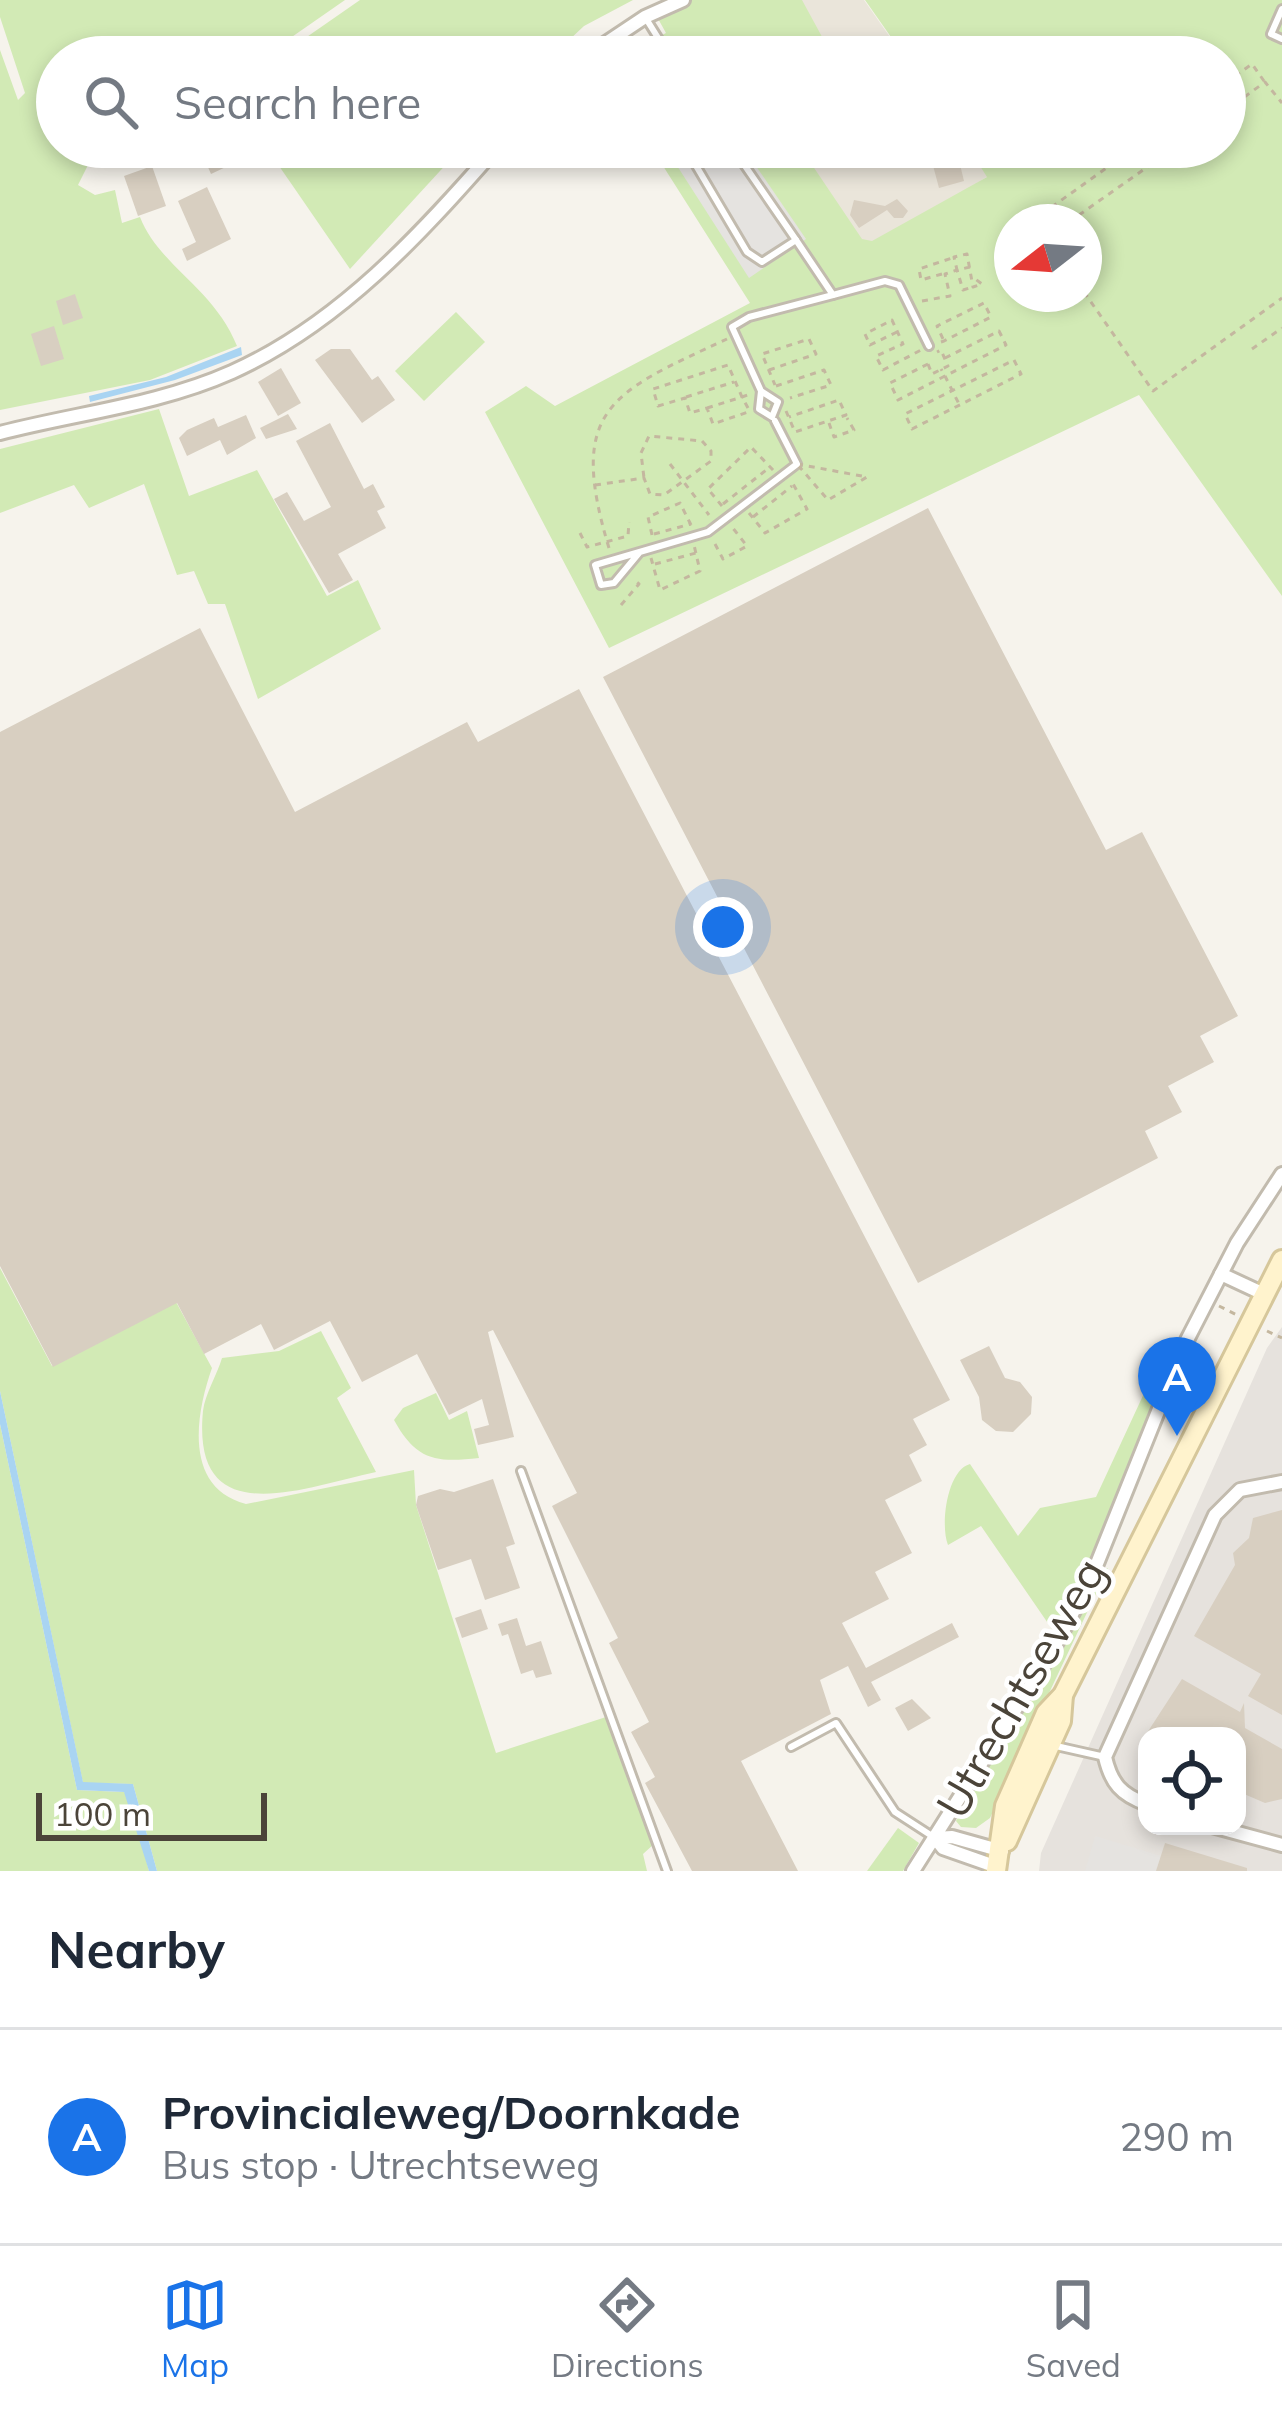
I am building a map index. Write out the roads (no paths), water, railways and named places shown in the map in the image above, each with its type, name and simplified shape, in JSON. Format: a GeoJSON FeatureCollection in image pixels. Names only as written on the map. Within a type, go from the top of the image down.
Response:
{"type":"FeatureCollection","features":[{"type":"Feature","properties":{"kind":"main road","name":"Utrechtseweg"},"geometry":{"type":"LineString","coordinates":[[998,1863],[1005,1807],[1029,1749],[1046,1713],[1063,1695],[1274,1299],[1282,1260]]}},
{"type":"Feature","properties":{"kind":"main road","name":"Utrechtseweg"},"geometry":{"type":"LineString","coordinates":[[998,1863],[1061,1721],[1063,1695]]}},
{"type":"Feature","properties":{"kind":"street"},"geometry":{"type":"LineString","coordinates":[[616,36],[683,0]]}},
{"type":"Feature","properties":{"kind":"street"},"geometry":{"type":"LineString","coordinates":[[0,433],[190,387],[272,350],[392,260],[477,168]]}},
{"type":"Feature","properties":{"kind":"street","name":"Utrechtseweg"},"geometry":{"type":"LineString","coordinates":[[913,1871],[1090,1581],[1185,1344],[1282,1174]]}},
{"type":"Feature","properties":{"kind":"street"},"geometry":{"type":"LineString","coordinates":[[1221,1274],[1274,1299]]}},
{"type":"Feature","properties":{"kind":"street"},"geometry":{"type":"LineString","coordinates":[[1138,1801],[1110,1780],[1105,1757],[1215,1515],[1240,1490],[1282,1482]]}},
{"type":"Feature","properties":{"kind":"street"},"geometry":{"type":"LineString","coordinates":[[1245,1835],[1282,1845]]}},
{"type":"Feature","properties":{"kind":"street","name":"Utrechtseweg"},"geometry":{"type":"LineString","coordinates":[[935,1838],[952,1837],[998,1863]]}},
{"type":"Feature","properties":{"kind":"lane"},"geometry":{"type":"LineString","coordinates":[[1282,9],[1271,34],[1282,39]]}},
{"type":"Feature","properties":{"kind":"lane"},"geometry":{"type":"LineString","coordinates":[[645,17],[657,36]]}},
{"type":"Feature","properties":{"kind":"lane"},"geometry":{"type":"LineString","coordinates":[[698,168],[755,261],[762,262],[796,240]]}},
{"type":"Feature","properties":{"kind":"lane"},"geometry":{"type":"LineString","coordinates":[[746,168],[833,296]]}},
{"type":"Feature","properties":{"kind":"lane"},"geometry":{"type":"LineString","coordinates":[[761,391],[754,410],[772,417],[778,402],[761,391],[733,327],[748,317],[893,281],[931,350]]}},
{"type":"Feature","properties":{"kind":"lane"},"geometry":{"type":"LineString","coordinates":[[639,553],[614,583],[601,585],[595,565],[612,559],[695,538],[718,527],[797,464],[775,421]]}},
{"type":"Feature","properties":{"kind":"lane"},"geometry":{"type":"LineString","coordinates":[[521,1471],[667,1871]]}},
{"type":"Feature","properties":{"kind":"lane"},"geometry":{"type":"LineString","coordinates":[[791,1747],[836,1723],[895,1812],[935,1838]]}},
{"type":"Feature","properties":{"kind":"lane"},"geometry":{"type":"LineString","coordinates":[[1029,1749],[1050,1745],[1105,1757]]}},
{"type":"Feature","properties":{"kind":"water"},"geometry":{"type":"Polygon","coordinates":[[[241,347],[242,355],[175,380],[90,402],[89,396],[166,377],[241,347]]]}},
{"type":"Feature","properties":{"kind":"water"},"geometry":{"type":"Polygon","coordinates":[[[0,1391],[83,1782],[133,1784],[157,1871],[149,1871],[124,1792],[77,1790],[0,1424],[0,1391]]]}},
{"type":"Feature","properties":{"kind":"place","name":"Provincialeweg/Doornkade"},"geometry":{"type":"Point","coordinates":[1177,1436]}}]}
